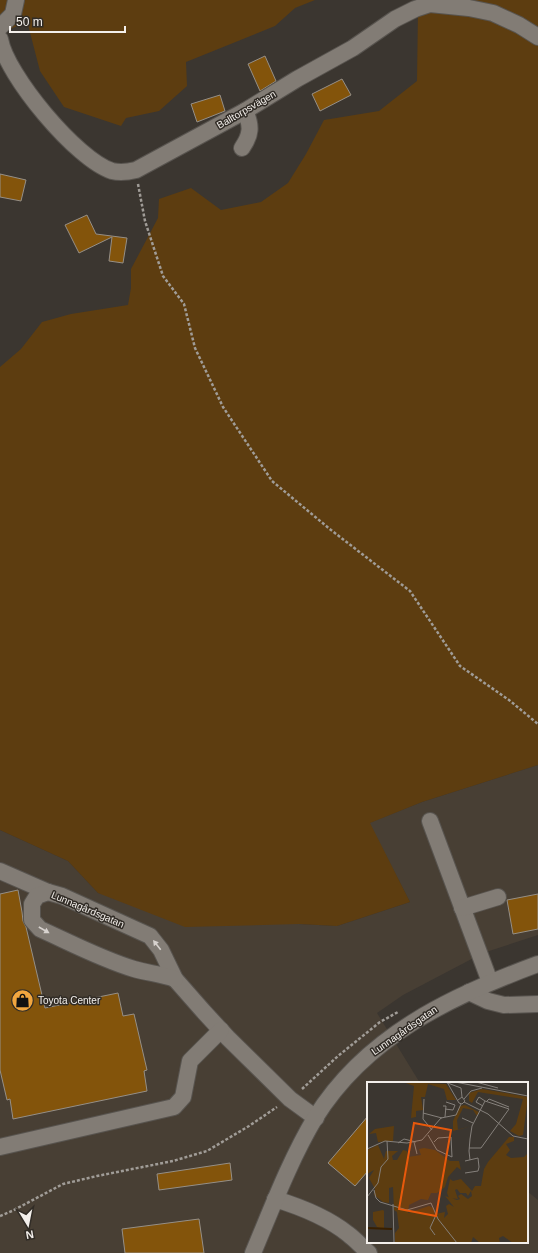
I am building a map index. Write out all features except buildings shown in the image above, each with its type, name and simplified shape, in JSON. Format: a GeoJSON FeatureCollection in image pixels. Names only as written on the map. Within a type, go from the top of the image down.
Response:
{"type":"FeatureCollection","features":[{"type":"Feature","properties":{"kind":"street"},"geometry":{"type":"LineString","coordinates":[[0,27],[13,14],[16,0]]}},
{"type":"Feature","properties":{"kind":"street","name":"Balltorpsvägen"},"geometry":{"type":"LineString","coordinates":[[0,39],[5,54],[29,95],[60,131],[96,162],[112,170],[125,172],[136,170],[245,111],[297,79],[353,48],[395,19],[415,9],[430,4],[469,8],[493,13],[519,25],[538,37]]}},
{"type":"Feature","properties":{"kind":"street"},"geometry":{"type":"LineString","coordinates":[[242,148],[248,139],[250,132],[249,119],[245,111]]}},
{"type":"Feature","properties":{"kind":"street"},"geometry":{"type":"LineString","coordinates":[[430,821],[490,982]]}},
{"type":"Feature","properties":{"kind":"street"},"geometry":{"type":"LineString","coordinates":[[0,871],[48,892]]}},
{"type":"Feature","properties":{"kind":"street","name":"Lunnagårdsgatan"},"geometry":{"type":"LineString","coordinates":[[175,979],[135,969],[108,960],[40,929],[32,920],[32,904],[37,896],[48,892],[101,913],[150,936],[161,950],[175,979],[221,1030],[290,1099],[316,1118]]}},
{"type":"Feature","properties":{"kind":"street"},"geometry":{"type":"LineString","coordinates":[[462,908],[498,897]]}},
{"type":"Feature","properties":{"kind":"street","name":"Lunnagårdsgatan"},"geometry":{"type":"LineString","coordinates":[[253,1253],[275,1199],[316,1118],[354,1068],[374,1050],[417,1019],[445,1003],[490,982],[538,964]]}},
{"type":"Feature","properties":{"kind":"street"},"geometry":{"type":"LineString","coordinates":[[469,992],[488,1001],[504,1005],[538,1004]]}},
{"type":"Feature","properties":{"kind":"street"},"geometry":{"type":"LineString","coordinates":[[0,1147],[174,1107],[182,1097],[190,1061],[221,1030]]}},
{"type":"Feature","properties":{"kind":"street"},"geometry":{"type":"LineString","coordinates":[[275,1199],[296,1206],[326,1220],[370,1249]]}},
{"type":"Feature","properties":{"kind":"path"},"geometry":{"type":"LineString","coordinates":[[136,170],[145,222],[163,276],[184,304],[195,348],[223,407],[272,481],[410,591],[460,666],[509,700],[538,724]]}},
{"type":"Feature","properties":{"kind":"shaded area"},"geometry":{"type":"Polygon","coordinates":[[[0,0],[315,0],[295,8],[275,26],[186,62],[187,86],[159,111],[126,118],[121,126],[64,107],[40,71],[26,17],[23,24],[0,33],[0,0]]]}},
{"type":"Feature","properties":{"kind":"shaded area"},"geometry":{"type":"Polygon","coordinates":[[[415,0],[538,0],[538,765],[422,802],[370,823],[410,902],[337,926],[299,924],[185,927],[98,893],[68,861],[0,830],[0,367],[21,349],[42,322],[71,314],[128,305],[131,288],[131,269],[158,218],[159,199],[191,188],[221,210],[261,202],[288,183],[306,154],[324,120],[379,111],[417,81],[418,11],[415,0]]]}},
{"type":"Feature","properties":{"kind":"shaded area"},"geometry":{"type":"Polygon","coordinates":[[[538,765],[538,935],[483,953],[403,995],[377,1013],[419,1082],[367,1082],[367,1243],[528,1243],[528,1192],[538,1200],[538,1253],[0,1253],[0,830],[68,861],[98,893],[299,924],[337,926],[410,902],[369,823],[422,802],[538,765]]]}},
{"type":"Feature","properties":{"kind":"place","name":"Toyota Center"},"geometry":{"type":"Point","coordinates":[22,1000]}}]}
